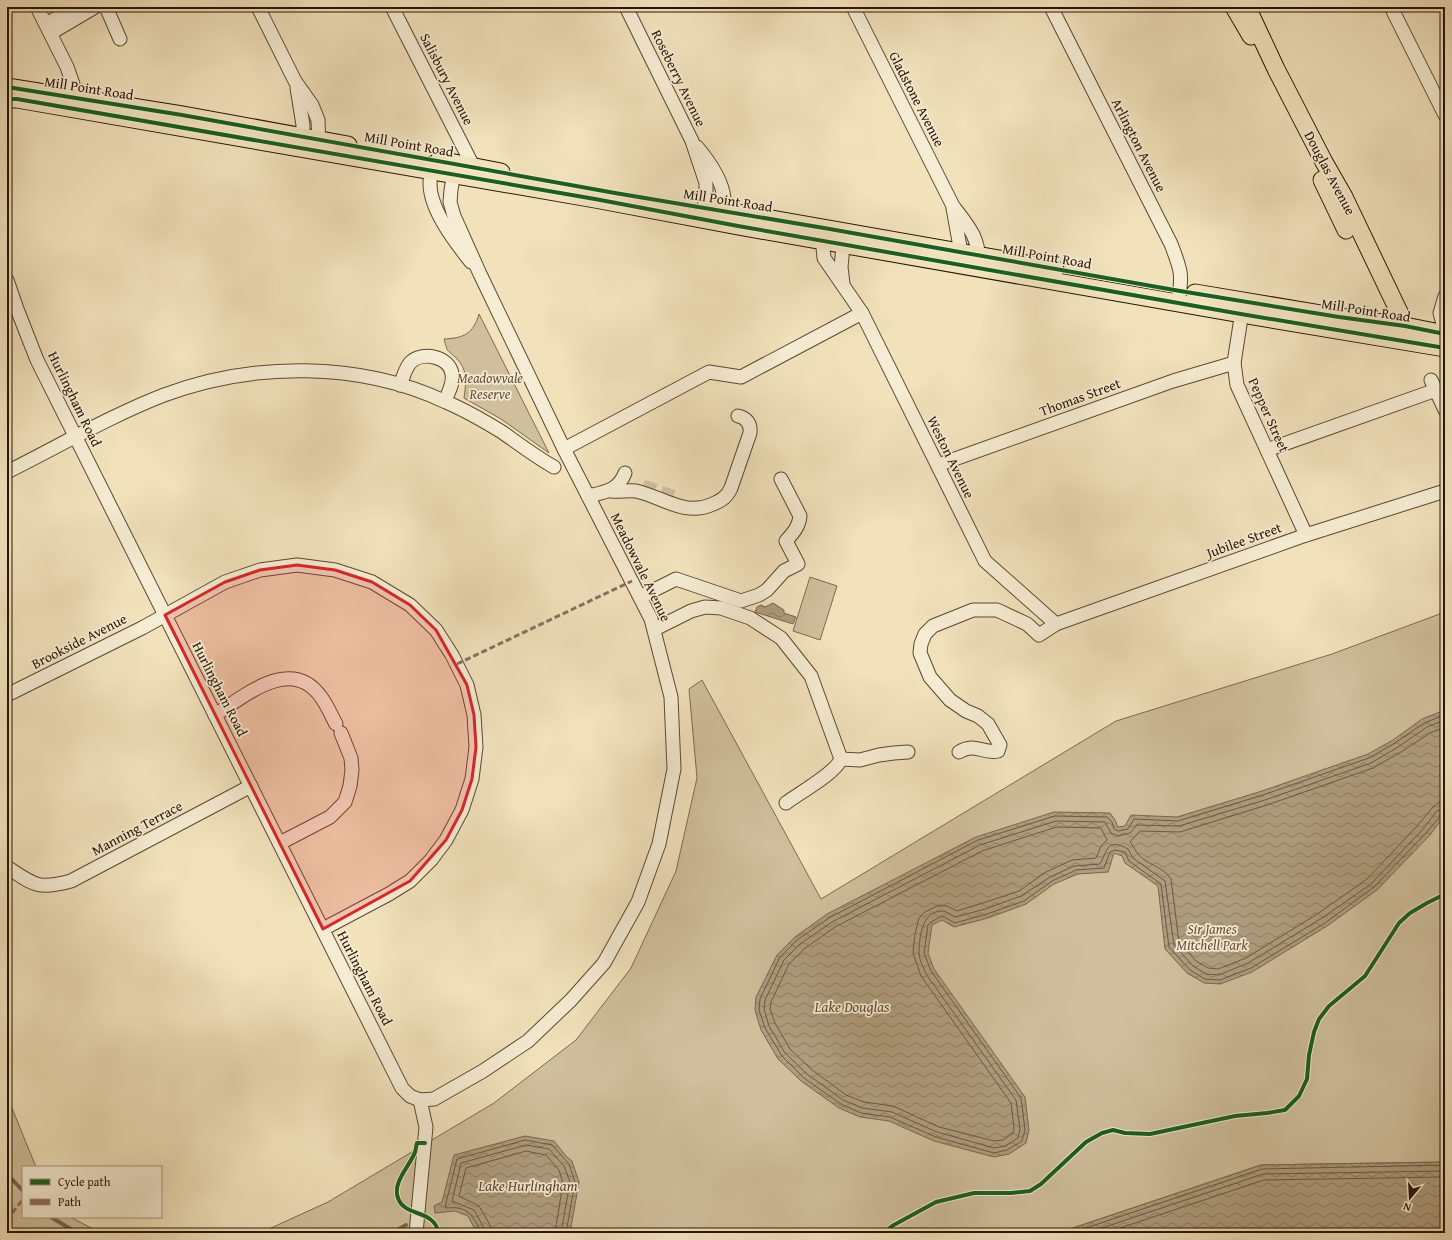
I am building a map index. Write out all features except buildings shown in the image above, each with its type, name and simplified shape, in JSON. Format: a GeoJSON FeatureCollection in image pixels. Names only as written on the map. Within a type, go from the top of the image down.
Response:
{"type":"FeatureCollection","features":[{"type":"Feature","properties":{"kind":"main road","name":"Douglas Avenue"},"geometry":{"type":"LineString","coordinates":[[1234,7],[1265,62],[1400,333]]}},
{"type":"Feature","properties":{"kind":"main road","name":"Douglas Avenue"},"geometry":{"type":"LineString","coordinates":[[1248,7],[1293,102],[1344,197],[1400,333]]}},
{"type":"Feature","properties":{"kind":"main road","name":"Mill Point Road"},"geometry":{"type":"LineString","coordinates":[[7,87],[73,103],[455,169],[595,198],[722,216],[1242,308],[1400,333],[1445,333]]}},
{"type":"Feature","properties":{"kind":"main road","name":"Mill Point Road"},"geometry":{"type":"LineString","coordinates":[[7,99],[73,103]]}},
{"type":"Feature","properties":{"kind":"main road","name":"Mill Point Road"},"geometry":{"type":"LineString","coordinates":[[455,169],[473,166],[704,213]]}},
{"type":"Feature","properties":{"kind":"main road","name":"Mill Point Road"},"geometry":{"type":"LineString","coordinates":[[1400,333],[1445,348]]}},
{"type":"Feature","properties":{"kind":"street"},"geometry":{"type":"LineString","coordinates":[[37,7],[71,78],[73,84],[73,103]]}},
{"type":"Feature","properties":{"kind":"street"},"geometry":{"type":"LineString","coordinates":[[48,29],[77,7]]}},
{"type":"Feature","properties":{"kind":"street"},"geometry":{"type":"LineString","coordinates":[[48,29],[95,7]]}},
{"type":"Feature","properties":{"kind":"street"},"geometry":{"type":"LineString","coordinates":[[106,7],[120,39]]}},
{"type":"Feature","properties":{"kind":"street"},"geometry":{"type":"LineString","coordinates":[[258,7],[295,81],[312,105],[318,120],[311,144]]}},
{"type":"Feature","properties":{"kind":"street","name":"Salisbury Avenue"},"geometry":{"type":"LineString","coordinates":[[392,7],[473,166]]}},
{"type":"Feature","properties":{"kind":"street","name":"Roseberry Avenue"},"geometry":{"type":"LineString","coordinates":[[626,7],[692,141],[706,183],[704,213]]}},
{"type":"Feature","properties":{"kind":"street","name":"Gladstone Avenue"},"geometry":{"type":"LineString","coordinates":[[853,7],[953,206],[971,230],[979,249],[979,261]]}},
{"type":"Feature","properties":{"kind":"street","name":"Arlington Avenue"},"geometry":{"type":"LineString","coordinates":[[1051,7],[1171,244],[1181,270],[1182,278],[1179,296]]}},
{"type":"Feature","properties":{"kind":"street"},"geometry":{"type":"LineString","coordinates":[[1391,7],[1445,115]]}},
{"type":"Feature","properties":{"kind":"street","name":"Roseberry Avenue"},"geometry":{"type":"LineString","coordinates":[[692,141],[708,160],[722,188],[724,198],[722,216]]}},
{"type":"Feature","properties":{"kind":"street","name":"Meadowvale Avenue"},"geometry":{"type":"LineString","coordinates":[[432,165],[430,186],[433,200],[442,220],[458,246],[480,274]]}},
{"type":"Feature","properties":{"kind":"street","name":"Meadowvale Avenue"},"geometry":{"type":"LineString","coordinates":[[420,1100],[434,1098],[483,1071],[528,1041],[571,1000],[604,963],[638,902],[659,844],[674,769],[671,696],[655,629],[564,449],[480,274],[466,239],[454,216],[450,202],[455,169]]}},
{"type":"Feature","properties":{"kind":"street","name":"Gladstone Avenue"},"geometry":{"type":"LineString","coordinates":[[953,206],[960,258]]}},
{"type":"Feature","properties":{"kind":"street","name":"Weston Avenue"},"geometry":{"type":"LineString","coordinates":[[824,234],[824,258],[862,313],[985,561],[1056,624]]}},
{"type":"Feature","properties":{"kind":"street"},"geometry":{"type":"LineString","coordinates":[[842,284],[841,267],[844,237]]}},
{"type":"Feature","properties":{"kind":"street","name":"Hurlingham Road"},"geometry":{"type":"LineString","coordinates":[[7,280],[37,360],[402,1088],[410,1096],[420,1100]]}},
{"type":"Feature","properties":{"kind":"street"},"geometry":{"type":"LineString","coordinates":[[1445,296],[1440,313],[1445,333]]}},
{"type":"Feature","properties":{"kind":"street","name":"Pepper Street"},"geometry":{"type":"LineString","coordinates":[[1242,308],[1234,363],[1236,385],[1306,535]]}},
{"type":"Feature","properties":{"kind":"street"},"geometry":{"type":"LineString","coordinates":[[564,449],[709,372],[741,377],[862,313]]}},
{"type":"Feature","properties":{"kind":"street"},"geometry":{"type":"LineString","coordinates":[[400,385],[410,363],[419,357],[435,357],[445,361],[453,376],[451,387],[445,401]]}},
{"type":"Feature","properties":{"kind":"street","name":"Thomas Street"},"geometry":{"type":"LineString","coordinates":[[938,465],[1173,381],[1234,363]]}},
{"type":"Feature","properties":{"kind":"street"},"geometry":{"type":"LineString","coordinates":[[7,472],[76,436],[143,404],[189,386],[239,374],[329,371],[363,376],[400,385],[445,401],[501,432],[554,468]]}},
{"type":"Feature","properties":{"kind":"street"},"geometry":{"type":"LineString","coordinates":[[1267,450],[1434,385],[1445,410]]}},
{"type":"Feature","properties":{"kind":"street"},"geometry":{"type":"LineString","coordinates":[[588,496],[611,491],[635,491],[688,508],[704,508],[722,500],[731,488],[740,453],[750,429],[748,421],[738,416]]}},
{"type":"Feature","properties":{"kind":"street"},"geometry":{"type":"LineString","coordinates":[[611,491],[624,476],[643,486]]}},
{"type":"Feature","properties":{"kind":"street"},"geometry":{"type":"LineString","coordinates":[[640,597],[676,579],[732,599],[741,601],[746,600],[767,590],[784,571],[803,561],[786,541],[798,527],[800,516],[781,479]]}},
{"type":"Feature","properties":{"kind":"street","name":"Jubilee Street"},"geometry":{"type":"LineString","coordinates":[[959,752],[964,749],[975,747],[993,752],[998,751],[1000,745],[988,724],[978,716],[966,711],[950,700],[930,677],[920,654],[921,644],[925,634],[933,626],[972,610],[998,610],[1027,624],[1039,635],[1056,624],[1306,535],[1445,491]]}},
{"type":"Feature","properties":{"kind":"street","name":"Brookside Avenue"},"geometry":{"type":"LineString","coordinates":[[7,695],[165,615],[225,582],[260,570],[297,565],[335,570],[372,582],[410,605],[436,630],[452,655],[467,685],[474,715],[476,747],[472,779],[462,810],[446,840],[431,860],[410,881],[389,894],[323,929]]}},
{"type":"Feature","properties":{"kind":"street"},"geometry":{"type":"LineString","coordinates":[[655,629],[691,611],[705,607],[721,608],[750,618],[781,638],[811,676],[841,759],[839,764],[832,771],[786,803]]}},
{"type":"Feature","properties":{"kind":"street"},"geometry":{"type":"LineString","coordinates":[[216,715],[265,684],[284,678],[298,679],[310,686],[320,696],[339,728],[351,758],[352,770],[350,786],[345,802],[330,817],[280,843]]}},
{"type":"Feature","properties":{"kind":"street"},"geometry":{"type":"LineString","coordinates":[[841,759],[860,760],[879,755],[908,752]]}},
{"type":"Feature","properties":{"kind":"street","name":"Manning Terrace"},"geometry":{"type":"LineString","coordinates":[[7,867],[40,886],[54,886],[71,881],[251,786]]}},
{"type":"Feature","properties":{"kind":"street"},"geometry":{"type":"LineString","coordinates":[[416,1233],[426,1127],[420,1100]]}},
{"type":"Feature","properties":{"kind":"highlighted area"},"geometry":{"type":"Polygon","coordinates":[[[297,565],[335,570],[372,582],[410,605],[436,630],[467,685],[474,715],[476,747],[472,779],[462,810],[446,840],[410,881],[323,929],[165,615],[225,582],[260,570],[297,565]]]}},
{"type":"Feature","properties":{"kind":"green space","name":"Meadowvale Reserve"},"geometry":{"type":"Polygon","coordinates":[[[479,314],[549,453],[501,419],[464,398],[466,382],[465,372],[461,363],[448,351],[444,339],[467,334],[477,321],[479,314]]]}},
{"type":"Feature","properties":{"kind":"green space"},"geometry":{"type":"Polygon","coordinates":[[[810,577],[837,586],[820,640],[793,631],[810,577]]]}},
{"type":"Feature","properties":{"kind":"green space","name":"Sir James Mitchell Park"},"geometry":{"type":"Polygon","coordinates":[[[1445,612],[1445,1162],[1261,1165],[1058,1233],[260,1233],[328,1202],[494,1103],[576,1040],[631,968],[676,871],[697,778],[689,689],[702,680],[821,899],[1116,721],[1332,654],[1445,612]]]}},
{"type":"Feature","properties":{"kind":"green space"},"geometry":{"type":"Polygon","coordinates":[[[7,1096],[36,1166],[22,1166],[22,1218],[72,1218],[101,1233],[7,1233],[7,1096]]]}},
{"type":"Feature","properties":{"kind":"water"},"geometry":{"type":"Polygon","coordinates":[[[773,603],[784,610],[784,613],[796,617],[793,624],[755,612],[757,607],[761,605],[765,607],[773,603]]]}},
{"type":"Feature","properties":{"kind":"water","name":"Lake Douglas"},"geometry":{"type":"Polygon","coordinates":[[[1445,710],[1445,815],[1430,835],[1377,890],[1327,926],[1252,972],[1220,984],[1204,983],[1187,973],[1165,949],[1158,886],[1125,863],[1122,856],[1114,853],[1108,872],[1078,874],[1054,884],[1026,904],[988,918],[954,927],[942,920],[932,925],[928,953],[934,969],[1025,1097],[1029,1130],[1026,1143],[1009,1154],[994,1157],[934,1141],[889,1121],[860,1117],[839,1108],[801,1081],[778,1059],[761,1030],[755,1010],[756,997],[777,955],[795,937],[827,914],[976,837],[1054,812],[1110,813],[1118,827],[1125,826],[1131,815],[1177,817],[1262,791],[1368,754],[1393,740],[1422,719],[1445,710]]]}},
{"type":"Feature","properties":{"kind":"water","name":"Lake Hurlingham"},"geometry":{"type":"Polygon","coordinates":[[[525,1136],[554,1141],[572,1161],[579,1182],[570,1233],[477,1233],[468,1216],[455,1211],[435,1213],[434,1206],[442,1202],[454,1155],[525,1136]]]}},
{"type":"Feature","properties":{"kind":"water"},"geometry":{"type":"Polygon","coordinates":[[[1445,1162],[1445,1233],[1058,1233],[1261,1165],[1445,1162]]]}},
{"type":"Feature","properties":{"kind":"waterway"},"geometry":{"type":"LineString","coordinates":[[7,1174],[22,1190]]}},
{"type":"Feature","properties":{"kind":"waterway"},"geometry":{"type":"LineString","coordinates":[[53,1218],[77,1233]]}},
{"type":"Feature","properties":{"kind":"waterway"},"geometry":{"type":"LineString","coordinates":[[392,1233],[406,1225]]}},
{"type":"Feature","properties":{"kind":"tunnel"},"geometry":{"type":"LineString","coordinates":[[643,486],[675,497]]}},
{"type":"Feature","properties":{"kind":"marked path"},"geometry":{"type":"LineString","coordinates":[[457,664],[632,581]]}},
{"type":"Feature","properties":{"kind":"marked path"},"geometry":{"type":"LineString","coordinates":[[7,1220],[22,1200]]}},
{"type":"Feature","properties":{"kind":"cycle path"},"geometry":{"type":"LineString","coordinates":[[7,87],[182,115],[615,193],[824,228],[1180,291],[1339,317],[1405,326],[1445,334]]}},
{"type":"Feature","properties":{"kind":"cycle path"},"geometry":{"type":"LineString","coordinates":[[7,99],[17,99],[595,199],[738,226],[1445,348]]}},
{"type":"Feature","properties":{"kind":"cycle path"},"geometry":{"type":"LineString","coordinates":[[884,1233],[892,1226],[936,1202],[974,1193],[1011,1193],[1030,1191],[1041,1184],[1086,1142],[1102,1133],[1113,1130],[1125,1133],[1150,1134],[1235,1116],[1285,1110],[1299,1096],[1307,1079],[1309,1055],[1314,1032],[1319,1019],[1329,1006],[1365,976],[1399,923],[1410,913],[1445,894]]}},
{"type":"Feature","properties":{"kind":"cycle path"},"geometry":{"type":"LineString","coordinates":[[425,1143],[417,1143],[413,1157],[399,1180],[397,1192],[398,1198],[402,1204],[412,1211],[431,1220],[436,1225],[439,1233]]}}]}
